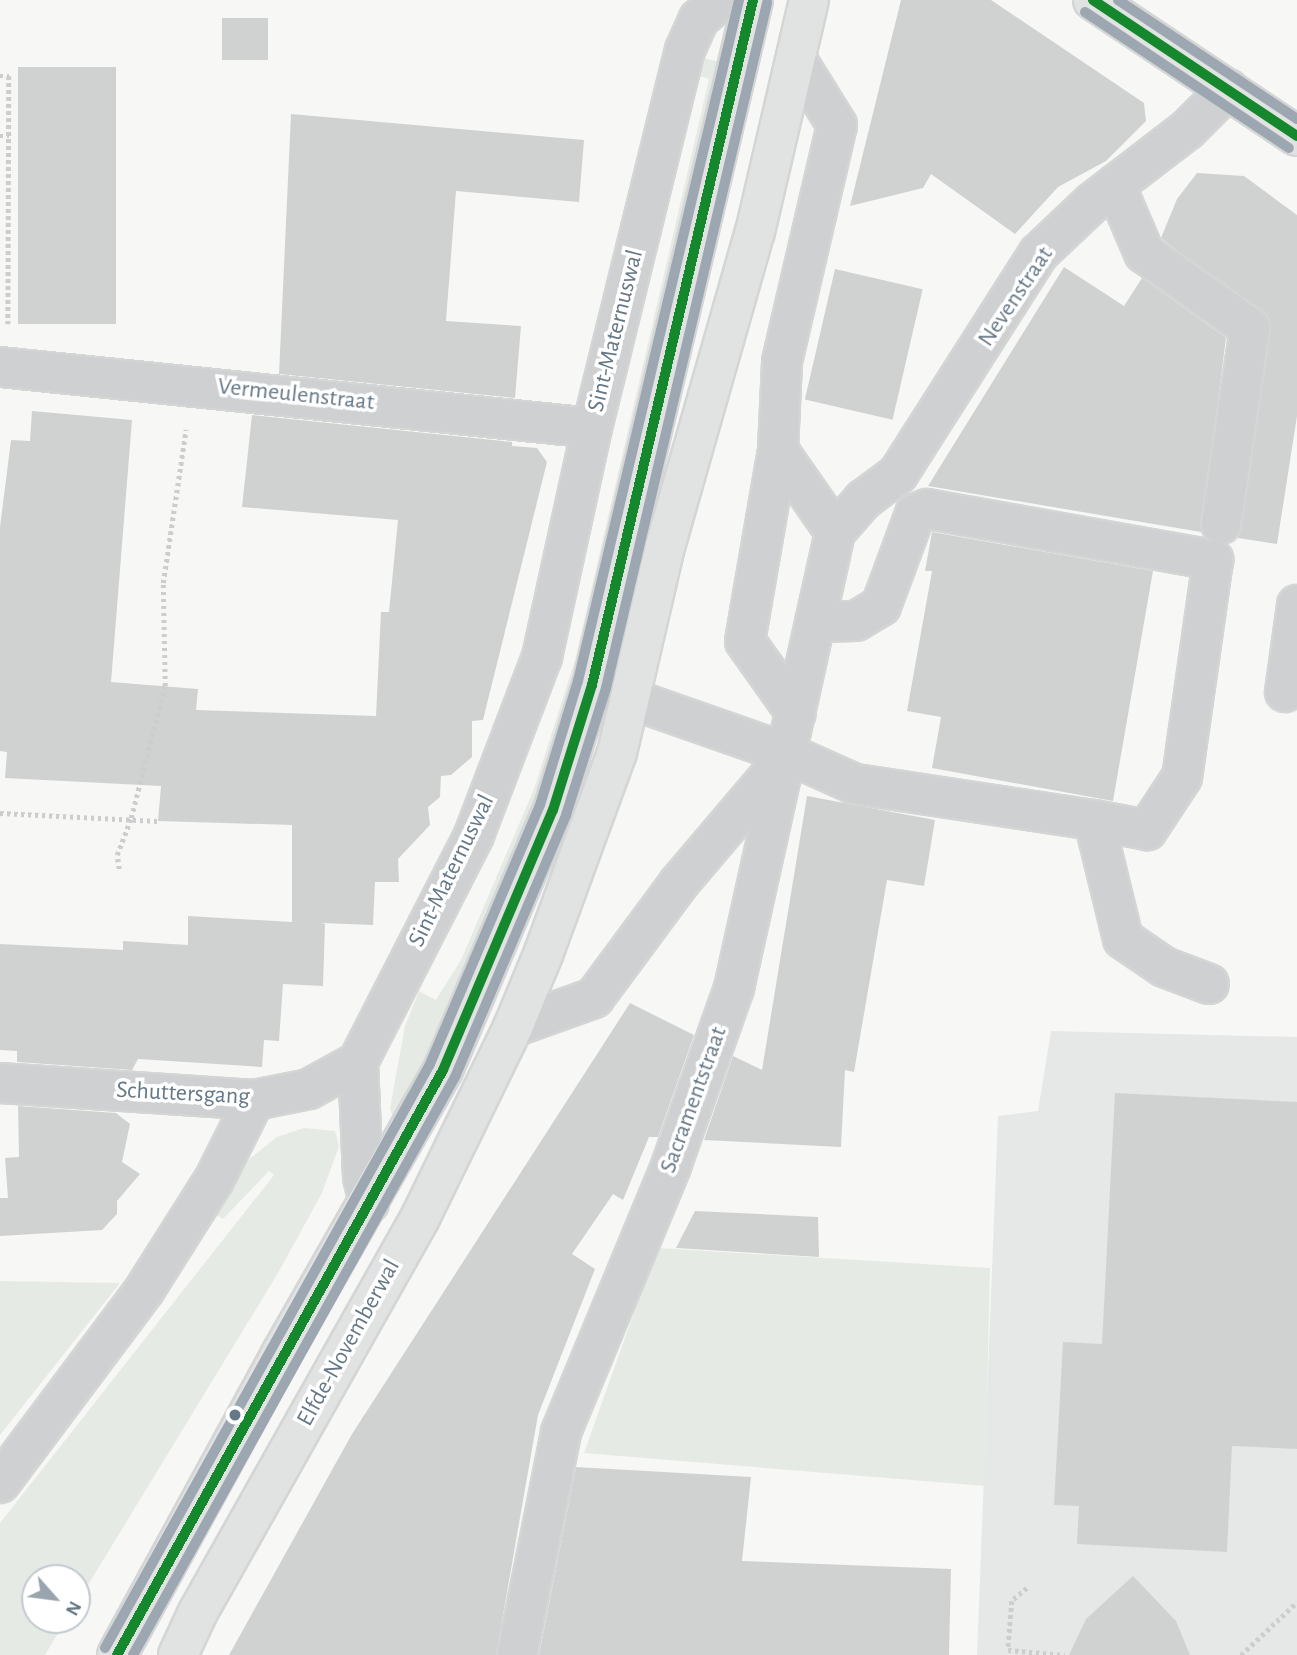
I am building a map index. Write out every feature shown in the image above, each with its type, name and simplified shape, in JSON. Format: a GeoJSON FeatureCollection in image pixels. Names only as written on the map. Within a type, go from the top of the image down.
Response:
{"type":"FeatureCollection","features":[{"type":"Feature","properties":{"kind":"main road"},"geometry":{"type":"LineString","coordinates":[[117,1655],[281,1354],[443,1070],[515,909],[553,810],[592,685],[753,0]]}},
{"type":"Feature","properties":{"kind":"main road"},"geometry":{"type":"LineString","coordinates":[[513,1027],[608,784],[665,547],[752,244],[809,0]]}},
{"type":"Feature","properties":{"kind":"main road"},"geometry":{"type":"LineString","coordinates":[[1093,0],[1228,89],[1292,124]]}},
{"type":"Feature","properties":{"kind":"main road","name":"Elfde-Novemberwal"},"geometry":{"type":"LineString","coordinates":[[178,1655],[198,1612],[419,1220],[513,1027]]}},
{"type":"Feature","properties":{"kind":"street","name":"Sint-Maternuswal"},"geometry":{"type":"LineString","coordinates":[[369,1203],[363,1177],[358,1062],[474,835],[542,657],[592,428],[685,50],[699,19],[721,0]]}},
{"type":"Feature","properties":{"kind":"street"},"geometry":{"type":"LineString","coordinates":[[796,59],[837,125],[782,362],[778,450],[745,641],[796,713]]}},
{"type":"Feature","properties":{"kind":"street","name":"Nevenstraat"},"geometry":{"type":"LineString","coordinates":[[835,532],[863,500],[898,474],[1040,253],[1115,185],[1187,130],[1228,89]]}},
{"type":"Feature","properties":{"kind":"street"},"geometry":{"type":"LineString","coordinates":[[1115,185],[1144,253],[1250,328],[1221,524]]}},
{"type":"Feature","properties":{"kind":"street","name":"Vermeulenstraat"},"geometry":{"type":"LineString","coordinates":[[4,367],[192,384],[592,428]]}},
{"type":"Feature","properties":{"kind":"street"},"geometry":{"type":"LineString","coordinates":[[778,450],[835,532]]}},
{"type":"Feature","properties":{"kind":"street"},"geometry":{"type":"LineString","coordinates":[[592,685],[788,754],[855,784],[1147,830],[1182,777],[1213,560],[927,509],[915,514],[881,606],[856,621],[815,622]]}},
{"type":"Feature","properties":{"kind":"street","name":"Sacramentstraat"},"geometry":{"type":"LineString","coordinates":[[517,1655],[561,1432],[671,1166],[734,988],[788,754],[835,532]]}},
{"type":"Feature","properties":{"kind":"street"},"geometry":{"type":"LineString","coordinates":[[1285,692],[1297,605]]}},
{"type":"Feature","properties":{"kind":"street"},"geometry":{"type":"LineString","coordinates":[[513,1027],[594,998],[679,883],[788,754]]}},
{"type":"Feature","properties":{"kind":"street"},"geometry":{"type":"LineString","coordinates":[[1094,820],[1123,939],[1164,967],[1209,984]]}},
{"type":"Feature","properties":{"kind":"street","name":"Schuttersgang"},"geometry":{"type":"LineString","coordinates":[[0,1083],[254,1100],[309,1089],[358,1062]]}},
{"type":"Feature","properties":{"kind":"street"},"geometry":{"type":"LineString","coordinates":[[0,1483],[145,1289],[214,1180],[254,1100]]}},
{"type":"Feature","properties":{"kind":"path"},"geometry":{"type":"LineString","coordinates":[[0,76],[9,76],[4,367]]}},
{"type":"Feature","properties":{"kind":"path"},"geometry":{"type":"LineString","coordinates":[[0,136],[9,136]]}},
{"type":"Feature","properties":{"kind":"path"},"geometry":{"type":"LineString","coordinates":[[120,869],[117,855],[131,818],[165,686],[163,583],[192,384]]}},
{"type":"Feature","properties":{"kind":"path"},"geometry":{"type":"LineString","coordinates":[[0,813],[158,821]]}},
{"type":"Feature","properties":{"kind":"path"},"geometry":{"type":"LineString","coordinates":[[1027,1588],[1012,1601],[1008,1652],[1065,1655]]}},
{"type":"Feature","properties":{"kind":"path"},"geometry":{"type":"LineString","coordinates":[[1241,1655],[1297,1602]]}},
{"type":"Feature","properties":{"kind":"shaded area"},"geometry":{"type":"Polygon","coordinates":[[[700,57],[727,64],[572,703],[509,883],[415,1089],[393,1118],[390,1108],[405,1026],[419,991],[436,1000],[461,960],[534,789],[575,660],[709,79],[697,75],[700,57]]]}},
{"type":"Feature","properties":{"kind":"shaded area"},"geometry":{"type":"Polygon","coordinates":[[[1051,1031],[1297,1037],[1297,1655],[977,1655],[998,1116],[1038,1111],[1051,1031]]]}},
{"type":"Feature","properties":{"kind":"shaded area"},"geometry":{"type":"Polygon","coordinates":[[[304,1128],[335,1131],[339,1146],[322,1193],[278,1273],[91,1580],[91,1564],[21,1564],[21,1634],[58,1634],[45,1655],[0,1655],[0,1523],[274,1175],[269,1171],[223,1219],[213,1213],[248,1160],[277,1137],[304,1128]]]}},
{"type":"Feature","properties":{"kind":"shaded area"},"geometry":{"type":"Polygon","coordinates":[[[657,1248],[990,1268],[985,1486],[584,1453],[657,1248]]]}},
{"type":"Feature","properties":{"kind":"shaded area"},"geometry":{"type":"Polygon","coordinates":[[[0,1281],[120,1283],[0,1435],[0,1281]]]}},
{"type":"Feature","properties":{"kind":"building"},"geometry":{"type":"Polygon","coordinates":[[[901,0],[991,0],[1144,103],[1146,121],[1106,161],[1058,187],[1015,234],[931,174],[923,188],[850,206],[901,0]]]}},
{"type":"Feature","properties":{"kind":"building"},"geometry":{"type":"Polygon","coordinates":[[[222,18],[268,18],[268,60],[222,60],[222,18]]]}},
{"type":"Feature","properties":{"kind":"building"},"geometry":{"type":"Polygon","coordinates":[[[18,67],[116,67],[116,324],[18,324],[18,67]]]}},
{"type":"Feature","properties":{"kind":"building"},"geometry":{"type":"Polygon","coordinates":[[[291,114],[584,140],[579,202],[456,191],[446,321],[521,326],[515,398],[279,374],[291,114]]]}},
{"type":"Feature","properties":{"kind":"building"},"geometry":{"type":"Polygon","coordinates":[[[1197,173],[1244,176],[1297,215],[1297,416],[1277,544],[1238,538],[1270,320],[1161,238],[1177,199],[1197,173]]]}},
{"type":"Feature","properties":{"kind":"building"},"geometry":{"type":"Polygon","coordinates":[[[1064,267],[1124,306],[1142,278],[1226,338],[1201,532],[928,486],[1064,267]]]}},
{"type":"Feature","properties":{"kind":"building"},"geometry":{"type":"Polygon","coordinates":[[[835,269],[923,289],[893,420],[805,400],[835,269]]]}},
{"type":"Feature","properties":{"kind":"building"},"geometry":{"type":"Polygon","coordinates":[[[32,411],[132,420],[111,682],[198,689],[196,710],[376,716],[381,612],[389,612],[398,520],[242,507],[252,415],[512,442],[512,446],[537,448],[547,462],[483,720],[472,721],[472,757],[451,775],[441,776],[440,797],[428,807],[430,825],[398,859],[399,882],[375,882],[373,925],[321,923],[325,924],[323,986],[283,984],[279,1041],[264,1040],[262,1067],[138,1059],[132,1070],[17,1062],[17,1051],[0,1050],[0,944],[123,950],[123,941],[188,945],[188,916],[292,922],[292,825],[158,821],[161,786],[5,778],[7,752],[0,751],[0,527],[11,440],[30,441],[32,411]]]}},
{"type":"Feature","properties":{"kind":"building"},"geometry":{"type":"Polygon","coordinates":[[[932,532],[1153,571],[1113,801],[932,768],[941,717],[907,711],[932,571],[925,571],[932,532]]]}},
{"type":"Feature","properties":{"kind":"building"},"geometry":{"type":"Polygon","coordinates":[[[807,796],[935,820],[924,886],[887,880],[854,1072],[845,1070],[841,1147],[704,1140],[733,1056],[762,1070],[807,796]]]}},
{"type":"Feature","properties":{"kind":"building"},"geometry":{"type":"Polygon","coordinates":[[[630,1003],[694,1035],[658,1137],[649,1137],[623,1200],[613,1194],[572,1254],[595,1269],[538,1415],[496,1655],[229,1655],[352,1434],[630,1003]]]}},
{"type":"Feature","properties":{"kind":"building"},"geometry":{"type":"Polygon","coordinates":[[[1115,1093],[1297,1102],[1297,1449],[1232,1446],[1227,1552],[1077,1544],[1079,1506],[1054,1505],[1063,1342],[1102,1344],[1115,1093]]]}},
{"type":"Feature","properties":{"kind":"building"},"geometry":{"type":"Polygon","coordinates":[[[18,1106],[116,1113],[130,1124],[122,1162],[140,1174],[117,1201],[117,1214],[102,1230],[0,1236],[0,1198],[8,1198],[5,1158],[19,1157],[18,1106]]]}},
{"type":"Feature","properties":{"kind":"building"},"geometry":{"type":"Polygon","coordinates":[[[695,1211],[818,1217],[819,1257],[676,1248],[695,1211]]]}},
{"type":"Feature","properties":{"kind":"building"},"geometry":{"type":"Polygon","coordinates":[[[576,1467],[751,1477],[742,1561],[951,1569],[949,1655],[539,1655],[576,1467]]]}},
{"type":"Feature","properties":{"kind":"building"},"geometry":{"type":"Polygon","coordinates":[[[1133,1576],[1176,1621],[1190,1655],[1069,1655],[1086,1619],[1133,1576]]]}},
{"type":"Feature","properties":{"kind":"transit line"},"geometry":{"type":"LineString","coordinates":[[105,1648],[430,1064],[540,805],[578,681],[739,0]]}},
{"type":"Feature","properties":{"kind":"transit line"},"geometry":{"type":"LineString","coordinates":[[117,1655],[443,1070],[553,810],[592,685],[753,0]]}},
{"type":"Feature","properties":{"kind":"transit line"},"geometry":{"type":"LineString","coordinates":[[1093,0],[1297,136]]}},
{"type":"Feature","properties":{"kind":"transit line"},"geometry":{"type":"LineString","coordinates":[[1118,0],[1297,119]]}},
{"type":"Feature","properties":{"kind":"transit line"},"geometry":{"type":"LineString","coordinates":[[133,1655],[455,1077],[566,815],[606,688],[767,3]]}},
{"type":"Feature","properties":{"kind":"transit line"},"geometry":{"type":"LineString","coordinates":[[1085,12],[1289,148]]}}]}
